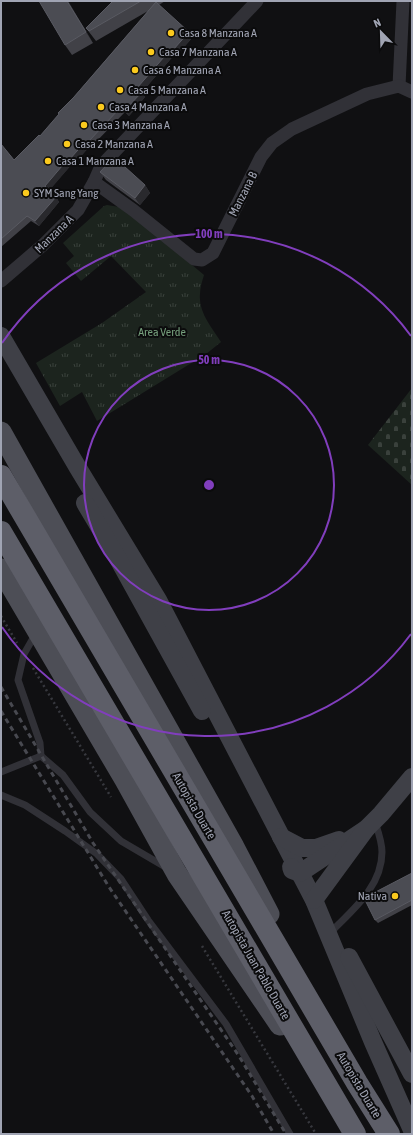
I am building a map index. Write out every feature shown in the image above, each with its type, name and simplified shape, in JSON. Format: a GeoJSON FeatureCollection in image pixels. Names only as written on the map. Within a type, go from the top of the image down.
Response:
{"type":"FeatureCollection","features":[{"type":"Feature","properties":{"kind":"highway","name":"Autopista Duarte"},"geometry":{"type":"LineString","coordinates":[[1,476],[357,1083],[389,1134]]}},
{"type":"Feature","properties":{"kind":"highway","name":"Autopista Juan Pablo Duarte"},"geometry":{"type":"LineString","coordinates":[[1,532],[355,1134]]}},
{"type":"Feature","properties":{"kind":"main road"},"geometry":{"type":"LineString","coordinates":[[1,336],[78,468],[158,600],[314,900],[372,1042],[412,1130]]}},
{"type":"Feature","properties":{"kind":"main road"},"geometry":{"type":"LineString","coordinates":[[1,360],[117,557],[292,870],[300,873]]}},
{"type":"Feature","properties":{"kind":"main road"},"geometry":{"type":"LineString","coordinates":[[1,432],[234,847],[357,1083]]}},
{"type":"Feature","properties":{"kind":"main road"},"geometry":{"type":"LineString","coordinates":[[1,569],[125,780],[177,874],[355,1134]]}},
{"type":"Feature","properties":{"kind":"main road"},"geometry":{"type":"LineString","coordinates":[[300,873],[370,824],[381,814],[412,776]]}},
{"type":"Feature","properties":{"kind":"main road"},"geometry":{"type":"LineString","coordinates":[[281,837],[302,848],[316,848],[330,844],[370,824]]}},
{"type":"Feature","properties":{"kind":"main road"},"geometry":{"type":"LineString","coordinates":[[314,900],[370,824]]}},
{"type":"Feature","properties":{"kind":"main road"},"geometry":{"type":"LineString","coordinates":[[314,900],[334,929],[411,1068]]}},
{"type":"Feature","properties":{"kind":"street","name":"Manzana A"},"geometry":{"type":"LineString","coordinates":[[1,281],[43,245],[78,210],[94,182],[101,166],[257,1]]}},
{"type":"Feature","properties":{"kind":"street"},"geometry":{"type":"LineString","coordinates":[[403,1],[399,86],[412,92]]}},
{"type":"Feature","properties":{"kind":"street","name":"Manzana B"},"geometry":{"type":"LineString","coordinates":[[94,182],[133,210],[194,259],[202,260],[214,253],[261,157],[272,143],[292,129],[367,94],[399,86]]}},
{"type":"Feature","properties":{"kind":"lane"},"geometry":{"type":"LineString","coordinates":[[38,631],[24,654],[18,680],[40,743],[41,756],[63,775],[90,812],[121,841],[177,874]]}},
{"type":"Feature","properties":{"kind":"lane"},"geometry":{"type":"LineString","coordinates":[[1,772],[41,756]]}},
{"type":"Feature","properties":{"kind":"lane"},"geometry":{"type":"LineString","coordinates":[[1,795],[25,805],[97,854],[121,879],[148,920],[226,1024],[290,1134]]}},
{"type":"Feature","properties":{"kind":"lane"},"geometry":{"type":"LineString","coordinates":[[334,929],[357,905],[379,875],[382,852],[380,838],[370,824]]}},
{"type":"Feature","properties":{"kind":"green space","name":"Area Verde"},"geometry":{"type":"Polygon","coordinates":[[[104,206],[119,207],[132,215],[204,275],[200,292],[201,307],[206,320],[221,342],[206,354],[97,421],[82,392],[60,406],[36,363],[102,323],[146,292],[111,256],[81,281],[66,263],[74,256],[63,243],[104,206]]]}},
{"type":"Feature","properties":{"kind":"green space"},"geometry":{"type":"Polygon","coordinates":[[[412,388],[412,485],[368,445],[412,388]]]}},
{"type":"Feature","properties":{"kind":"building"},"geometry":{"type":"Polygon","coordinates":[[[39,1],[67,1],[86,32],[65,45],[39,1]]]}},
{"type":"Feature","properties":{"kind":"building"},"geometry":{"type":"Polygon","coordinates":[[[113,1],[141,1],[89,31],[86,28],[113,1]]]}},
{"type":"Feature","properties":{"kind":"building"},"geometry":{"type":"Polygon","coordinates":[[[156,2],[189,32],[173,50],[171,49],[137,88],[142,92],[125,110],[121,107],[88,142],[86,141],[69,160],[68,159],[45,186],[56,197],[35,221],[27,216],[1,239],[1,144],[14,160],[39,135],[40,136],[59,114],[58,113],[74,97],[156,2]]]}},
{"type":"Feature","properties":{"kind":"building"},"geometry":{"type":"Polygon","coordinates":[[[114,157],[145,185],[135,198],[100,172],[114,157]]]}},
{"type":"Feature","properties":{"kind":"building","name":"Nativa"},"geometry":{"type":"Polygon","coordinates":[[[412,873],[412,900],[375,920],[364,898],[412,873]]]}},
{"type":"Feature","properties":{"kind":"railway"},"geometry":{"type":"LineString","coordinates":[[1,687],[93,843],[239,1056],[286,1134]]}},
{"type":"Feature","properties":{"kind":"railway"},"geometry":{"type":"LineString","coordinates":[[1,711],[109,887],[252,1096],[274,1134]]}},
{"type":"Feature","properties":{"kind":"place","name":"Casa 8 Manzana A"},"geometry":{"type":"Point","coordinates":[171,33]}},
{"type":"Feature","properties":{"kind":"place","name":"Casa 7 Manzana A"},"geometry":{"type":"Point","coordinates":[151,52]}},
{"type":"Feature","properties":{"kind":"place","name":"Casa 6 Manzana A"},"geometry":{"type":"Point","coordinates":[135,70]}},
{"type":"Feature","properties":{"kind":"place","name":"Casa 5 Manzana A"},"geometry":{"type":"Point","coordinates":[120,90]}},
{"type":"Feature","properties":{"kind":"place","name":"Casa 4 Manzana A"},"geometry":{"type":"Point","coordinates":[101,107]}},
{"type":"Feature","properties":{"kind":"place","name":"Casa 3 Manzana A"},"geometry":{"type":"Point","coordinates":[84,125]}},
{"type":"Feature","properties":{"kind":"place","name":"Casa 2 Manzana A"},"geometry":{"type":"Point","coordinates":[67,144]}},
{"type":"Feature","properties":{"kind":"place","name":"Casa 1 Manzana A"},"geometry":{"type":"Point","coordinates":[48,161]}},
{"type":"Feature","properties":{"kind":"place","name":"SYM Sang Yang"},"geometry":{"type":"Point","coordinates":[26,193]}},
{"type":"Feature","properties":{"kind":"place","name":"Nativa"},"geometry":{"type":"Point","coordinates":[395,896]}}]}
